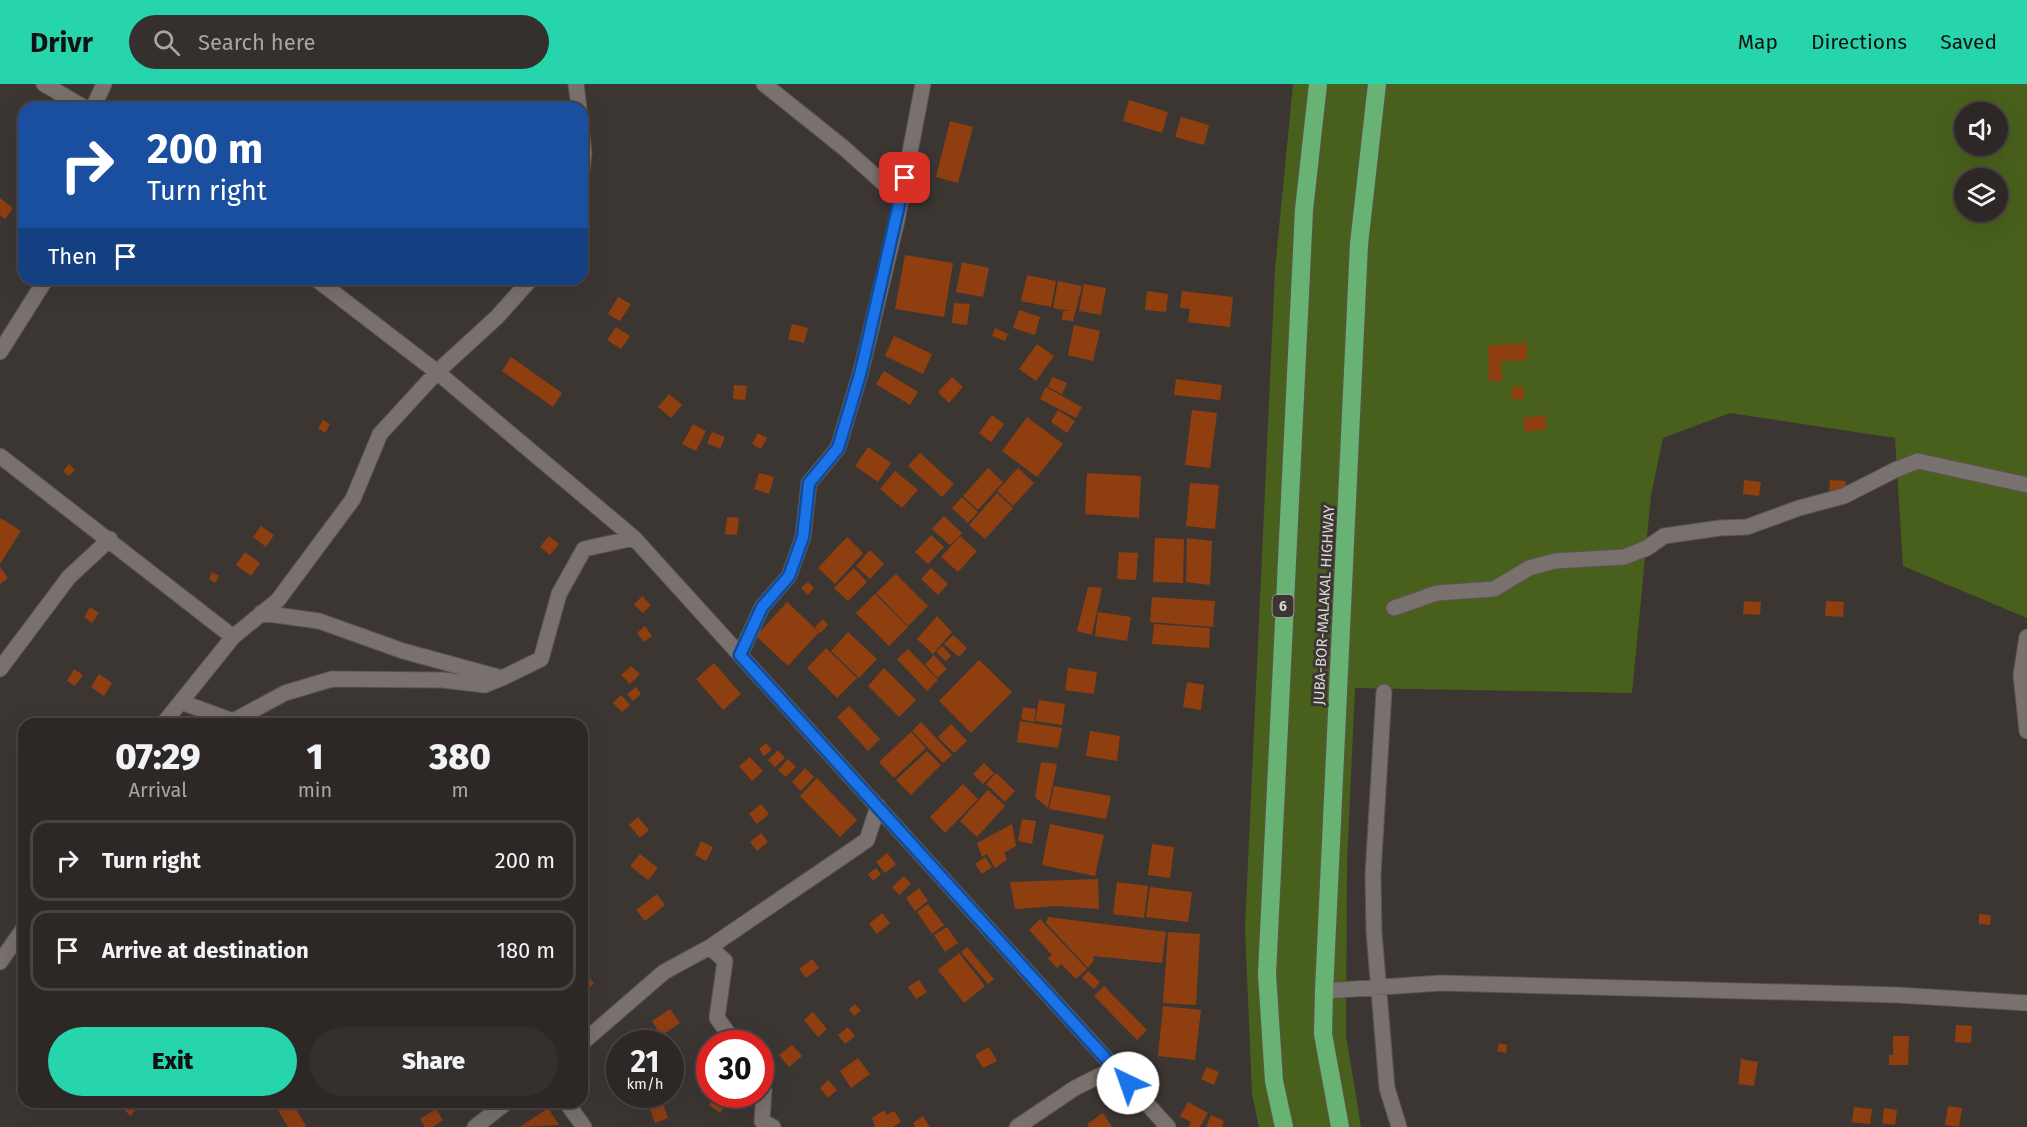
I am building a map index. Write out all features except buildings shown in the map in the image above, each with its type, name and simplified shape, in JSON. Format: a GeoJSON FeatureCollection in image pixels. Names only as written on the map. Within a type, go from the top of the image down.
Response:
{"type":"FeatureCollection","features":[{"type":"Feature","properties":{"kind":"highway","name":"6"},"geometry":{"type":"LineString","coordinates":[[1284,1127],[1274,1081],[1267,974],[1304,210],[1318,84]]}},
{"type":"Feature","properties":{"kind":"highway","name":"JUBA-BOR-MALAKAL HIGHWAY"},"geometry":{"type":"LineString","coordinates":[[1340,1127],[1323,1034],[1324,991],[1359,244],[1377,84]]}},
{"type":"Feature","properties":{"kind":"street"},"geometry":{"type":"LineString","coordinates":[[44,84],[75,102]]}},
{"type":"Feature","properties":{"kind":"street"},"geometry":{"type":"LineString","coordinates":[[96,102],[104,84]]}},
{"type":"Feature","properties":{"kind":"street"},"geometry":{"type":"LineString","coordinates":[[576,84],[578,102]]}},
{"type":"Feature","properties":{"kind":"street"},"geometry":{"type":"LineString","coordinates":[[764,84],[844,148],[901,199]]}},
{"type":"Feature","properties":{"kind":"street"},"geometry":{"type":"LineString","coordinates":[[740,655],[762,607],[789,576],[803,537],[809,483],[838,448],[861,371],[901,199],[923,84]]}},
{"type":"Feature","properties":{"kind":"street"},"geometry":{"type":"LineString","coordinates":[[0,352],[42,285]]}},
{"type":"Feature","properties":{"kind":"street"},"geometry":{"type":"LineString","coordinates":[[324,285],[437,372],[634,538],[1168,1127]]}},
{"type":"Feature","properties":{"kind":"street"},"geometry":{"type":"LineString","coordinates":[[168,718],[233,638],[278,600],[353,499],[380,434],[437,372],[497,317],[526,285]]}},
{"type":"Feature","properties":{"kind":"street"},"geometry":{"type":"LineString","coordinates":[[0,456],[110,539],[233,638]]}},
{"type":"Feature","properties":{"kind":"street"},"geometry":{"type":"LineString","coordinates":[[1394,608],[1437,593],[1494,589],[1529,568],[1555,561],[1624,557],[1647,548],[1664,536],[1720,528],[1748,527],[1799,508],[1844,496],[1918,461],[2027,485]]}},
{"type":"Feature","properties":{"kind":"street"},"geometry":{"type":"LineString","coordinates":[[239,718],[285,693],[332,680],[442,680],[485,685],[502,678],[541,660],[559,594],[584,549],[634,538]]}},
{"type":"Feature","properties":{"kind":"street"},"geometry":{"type":"LineString","coordinates":[[0,669],[69,577],[110,539]]}},
{"type":"Feature","properties":{"kind":"street"},"geometry":{"type":"LineString","coordinates":[[261,613],[319,621],[403,651],[502,678]]}},
{"type":"Feature","properties":{"kind":"street"},"geometry":{"type":"LineString","coordinates":[[2027,637],[2021,675],[2027,730]]}},
{"type":"Feature","properties":{"kind":"street"},"geometry":{"type":"LineString","coordinates":[[1384,692],[1373,874],[1387,1088],[1399,1127]]}},
{"type":"Feature","properties":{"kind":"street"},"geometry":{"type":"LineString","coordinates":[[181,702],[225,718]]}},
{"type":"Feature","properties":{"kind":"street"},"geometry":{"type":"LineString","coordinates":[[588,1038],[664,972],[710,947],[867,840],[878,806]]}},
{"type":"Feature","properties":{"kind":"street"},"geometry":{"type":"LineString","coordinates":[[0,962],[18,936]]}},
{"type":"Feature","properties":{"kind":"street"},"geometry":{"type":"LineString","coordinates":[[710,947],[725,961],[717,1018],[726,1030]]}},
{"type":"Feature","properties":{"kind":"street"},"geometry":{"type":"LineString","coordinates":[[1324,991],[1441,983],[1897,995],[2027,1003]]}},
{"type":"Feature","properties":{"kind":"street"},"geometry":{"type":"LineString","coordinates":[[1017,1127],[1075,1088],[1115,1068]]}},
{"type":"Feature","properties":{"kind":"street"},"geometry":{"type":"LineString","coordinates":[[475,1127],[499,1108]]}},
{"type":"Feature","properties":{"kind":"street"},"geometry":{"type":"LineString","coordinates":[[570,1108],[584,1127]]}},
{"type":"Feature","properties":{"kind":"street"},"geometry":{"type":"LineString","coordinates":[[763,1108],[762,1121],[773,1127]]}},
{"type":"Feature","properties":{"kind":"green space"},"geometry":{"type":"Polygon","coordinates":[[[1293,84],[2027,84],[2027,618],[1903,566],[1895,438],[1730,413],[1663,438],[1651,495],[1632,693],[1355,688],[1347,863],[1346,1036],[1361,1127],[1259,1127],[1252,1094],[1245,928],[1275,270],[1293,84]]]}},
{"type":"Feature","properties":{"kind":"route"},"geometry":{"type":"LineString","coordinates":[[905,178],[861,371],[838,448],[809,483],[803,537],[789,576],[762,607],[740,655],[1128,1083]]}}]}
